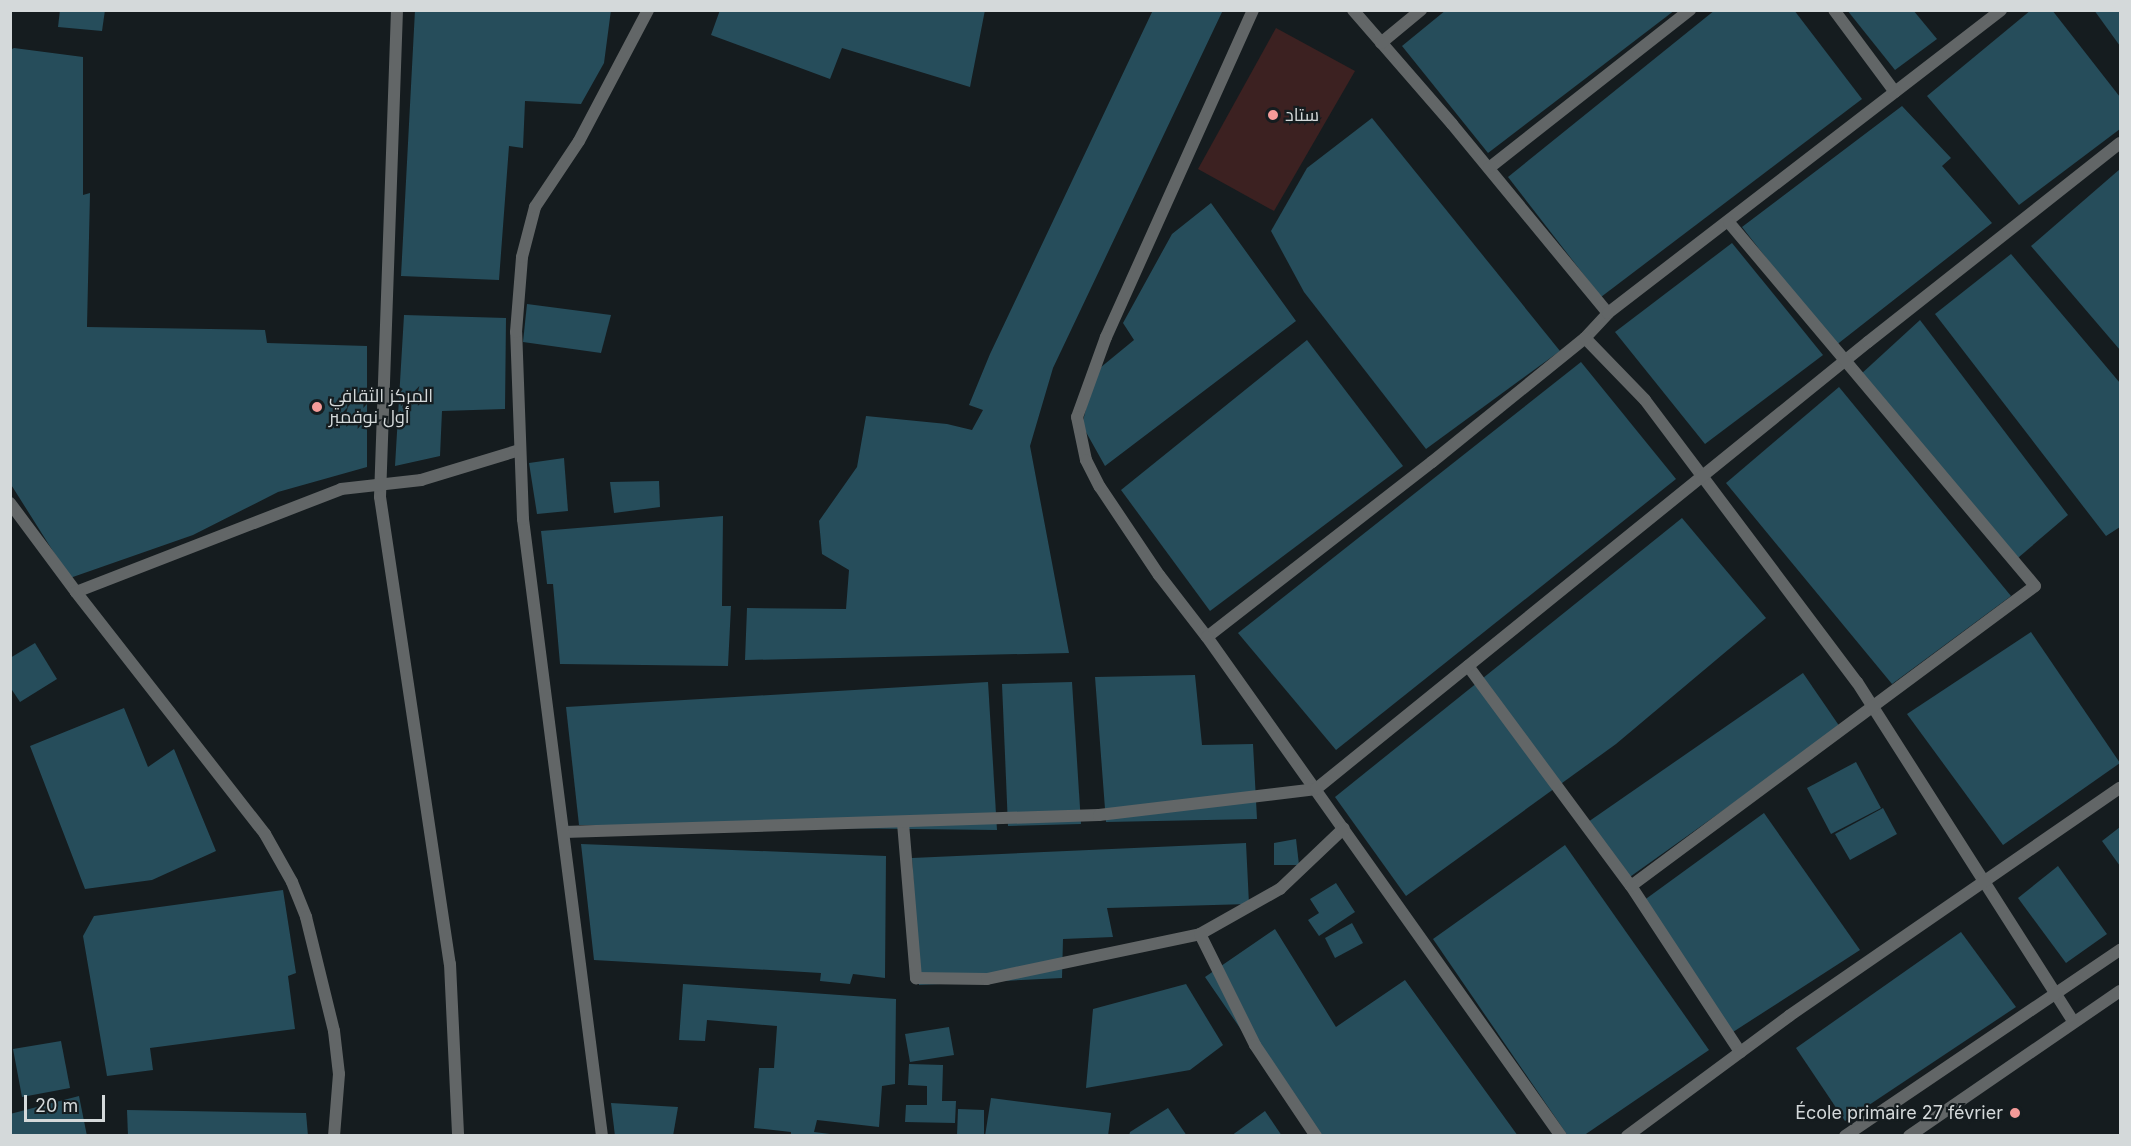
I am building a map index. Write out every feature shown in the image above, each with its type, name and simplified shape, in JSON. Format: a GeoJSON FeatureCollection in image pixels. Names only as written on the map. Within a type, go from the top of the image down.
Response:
{"type":"FeatureCollection","features":[{"type":"Feature","properties":{"kind":"street"},"geometry":{"type":"LineString","coordinates":[[397,10],[383,481],[380,497],[450,964],[459,1136]]}},
{"type":"Feature","properties":{"kind":"street"},"geometry":{"type":"LineString","coordinates":[[602,1136],[523,519],[516,332],[522,257],[535,207],[579,141],[648,10]]}},
{"type":"Feature","properties":{"kind":"street"},"geometry":{"type":"LineString","coordinates":[[1253,10],[1106,337],[1077,417],[1086,460],[1100,487],[1159,575],[1207,637],[1344,828],[1561,1136]]}},
{"type":"Feature","properties":{"kind":"street"},"geometry":{"type":"LineString","coordinates":[[1353,10],[1489,168],[1608,314]]}},
{"type":"Feature","properties":{"kind":"street"},"geometry":{"type":"LineString","coordinates":[[1381,43],[1421,10]]}},
{"type":"Feature","properties":{"kind":"street"},"geometry":{"type":"LineString","coordinates":[[1489,168],[1690,10]]}},
{"type":"Feature","properties":{"kind":"street"},"geometry":{"type":"LineString","coordinates":[[1834,10],[1895,92]]}},
{"type":"Feature","properties":{"kind":"street"},"geometry":{"type":"LineString","coordinates":[[1207,637],[1585,338],[1608,314],[1729,223],[2001,10]]}},
{"type":"Feature","properties":{"kind":"street"},"geometry":{"type":"LineString","coordinates":[[564,832],[903,823],[1008,815],[1099,814],[1316,789],[1846,361],[2121,143]]}},
{"type":"Feature","properties":{"kind":"street"},"geometry":{"type":"LineString","coordinates":[[1631,886],[2035,586],[1729,223]]}},
{"type":"Feature","properties":{"kind":"street"},"geometry":{"type":"LineString","coordinates":[[1585,338],[1645,400],[1873,708],[2074,1022]]}},
{"type":"Feature","properties":{"kind":"street"},"geometry":{"type":"LineString","coordinates":[[76,592],[341,489],[383,481],[421,480],[519,450]]}},
{"type":"Feature","properties":{"kind":"street"},"geometry":{"type":"LineString","coordinates":[[10,503],[76,592],[265,834],[292,882],[306,917],[334,1031],[339,1074],[334,1136]]}},
{"type":"Feature","properties":{"kind":"street"},"geometry":{"type":"LineString","coordinates":[[1468,666],[1631,886],[1740,1052]]}},
{"type":"Feature","properties":{"kind":"street"},"geometry":{"type":"LineString","coordinates":[[1627,1136],[1740,1052],[2121,788]]}},
{"type":"Feature","properties":{"kind":"street"},"geometry":{"type":"LineString","coordinates":[[903,823],[916,978],[987,979],[1200,934],[1280,889],[1344,828]]}},
{"type":"Feature","properties":{"kind":"street"},"geometry":{"type":"LineString","coordinates":[[1200,934],[1255,1045],[1316,1136]]}},
{"type":"Feature","properties":{"kind":"street"},"geometry":{"type":"LineString","coordinates":[[1845,1136],[2121,950]]}},
{"type":"Feature","properties":{"kind":"street"},"geometry":{"type":"LineString","coordinates":[[1909,1136],[2121,991]]}},
{"type":"Feature","properties":{"kind":"shaded area"},"geometry":{"type":"Polygon","coordinates":[[[1276,28],[1355,71],[1274,211],[1198,169],[1276,28]]]}},
{"type":"Feature","properties":{"kind":"building"},"geometry":{"type":"Polygon","coordinates":[[[60,10],[105,10],[102,31],[58,27],[60,10]]]}},
{"type":"Feature","properties":{"kind":"building"},"geometry":{"type":"Polygon","coordinates":[[[415,10],[611,10],[604,63],[581,104],[525,101],[523,148],[509,146],[499,280],[401,276],[415,10]]]}},
{"type":"Feature","properties":{"kind":"building"},"geometry":{"type":"Polygon","coordinates":[[[720,10],[985,10],[970,87],[842,48],[830,79],[711,35],[720,10]]]}},
{"type":"Feature","properties":{"kind":"building"},"geometry":{"type":"Polygon","coordinates":[[[1153,10],[1223,10],[1053,368],[1030,446],[1069,653],[745,660],[747,608],[846,609],[849,570],[822,554],[819,521],[857,467],[866,416],[947,424],[972,430],[983,410],[969,405],[990,354],[1153,10]]]}},
{"type":"Feature","properties":{"kind":"building"},"geometry":{"type":"Polygon","coordinates":[[[1446,10],[1675,10],[1488,153],[1402,46],[1446,10]]]}},
{"type":"Feature","properties":{"kind":"building"},"geometry":{"type":"Polygon","coordinates":[[[1715,10],[1794,10],[1862,99],[1601,297],[1508,177],[1715,10]]]}},
{"type":"Feature","properties":{"kind":"building"},"geometry":{"type":"Polygon","coordinates":[[[1847,10],[1913,10],[1937,39],[1895,70],[1847,10]]]}},
{"type":"Feature","properties":{"kind":"building"},"geometry":{"type":"Polygon","coordinates":[[[2031,10],[2052,10],[2120,97],[2120,129],[2019,205],[1927,96],[2031,10]]]}},
{"type":"Feature","properties":{"kind":"building"},"geometry":{"type":"Polygon","coordinates":[[[2094,10],[2120,10],[2120,46],[2094,10]]]}},
{"type":"Feature","properties":{"kind":"building"},"geometry":{"type":"Polygon","coordinates":[[[14,48],[83,57],[83,195],[90,193],[87,327],[265,330],[267,343],[367,346],[367,467],[278,492],[193,535],[70,578],[10,483],[10,50],[14,48]]]}},
{"type":"Feature","properties":{"kind":"building"},"geometry":{"type":"Polygon","coordinates":[[[1902,106],[1951,158],[1942,166],[1992,223],[1835,346],[1742,227],[1902,106]]]}},
{"type":"Feature","properties":{"kind":"building"},"geometry":{"type":"Polygon","coordinates":[[[1372,118],[1560,351],[1426,449],[1304,292],[1271,231],[1307,168],[1372,118]]]}},
{"type":"Feature","properties":{"kind":"building"},"geometry":{"type":"Polygon","coordinates":[[[2120,169],[2120,350],[2031,246],[2120,169]]]}},
{"type":"Feature","properties":{"kind":"building"},"geometry":{"type":"Polygon","coordinates":[[[1211,203],[1296,321],[1105,466],[1082,425],[1095,372],[1134,340],[1123,323],[1172,234],[1211,203]]]}},
{"type":"Feature","properties":{"kind":"building"},"geometry":{"type":"Polygon","coordinates":[[[1732,243],[1823,355],[1705,444],[1615,332],[1732,243]]]}},
{"type":"Feature","properties":{"kind":"building"},"geometry":{"type":"Polygon","coordinates":[[[2011,254],[2120,383],[2120,527],[2106,536],[1935,314],[2011,254]]]}},
{"type":"Feature","properties":{"kind":"building"},"geometry":{"type":"Polygon","coordinates":[[[527,304],[611,315],[601,353],[523,342],[527,304]]]}},
{"type":"Feature","properties":{"kind":"building"},"geometry":{"type":"Polygon","coordinates":[[[404,315],[506,318],[505,409],[442,411],[440,456],[395,466],[404,315]]]}},
{"type":"Feature","properties":{"kind":"building"},"geometry":{"type":"Polygon","coordinates":[[[1920,320],[2068,515],[2012,563],[1860,375],[1920,320]]]}},
{"type":"Feature","properties":{"kind":"building"},"geometry":{"type":"Polygon","coordinates":[[[1307,340],[1403,466],[1210,611],[1121,490],[1307,340]]]}},
{"type":"Feature","properties":{"kind":"building"},"geometry":{"type":"Polygon","coordinates":[[[1581,362],[1676,479],[1336,750],[1238,633],[1581,362]]]}},
{"type":"Feature","properties":{"kind":"building"},"geometry":{"type":"Polygon","coordinates":[[[1839,387],[2011,596],[1892,684],[1726,483],[1839,387]]]}},
{"type":"Feature","properties":{"kind":"building"},"geometry":{"type":"Polygon","coordinates":[[[564,458],[568,511],[537,514],[529,463],[564,458]]]}},
{"type":"Feature","properties":{"kind":"building"},"geometry":{"type":"Polygon","coordinates":[[[659,481],[660,507],[614,513],[610,482],[659,481]]]}},
{"type":"Feature","properties":{"kind":"building"},"geometry":{"type":"Polygon","coordinates":[[[723,516],[722,606],[731,606],[728,666],[560,664],[553,584],[547,584],[541,531],[723,516]]]}},
{"type":"Feature","properties":{"kind":"building"},"geometry":{"type":"Polygon","coordinates":[[[1682,518],[1766,618],[1616,744],[1406,896],[1335,797],[1682,518]]]}},
{"type":"Feature","properties":{"kind":"building"},"geometry":{"type":"Polygon","coordinates":[[[2031,632],[2120,763],[2003,845],[1907,714],[2031,632]]]}},
{"type":"Feature","properties":{"kind":"building"},"geometry":{"type":"Polygon","coordinates":[[[35,643],[57,679],[20,702],[10,687],[10,658],[35,643]]]}},
{"type":"Feature","properties":{"kind":"building"},"geometry":{"type":"Polygon","coordinates":[[[1803,673],[1840,727],[1627,879],[1588,822],[1803,673]]]}},
{"type":"Feature","properties":{"kind":"building"},"geometry":{"type":"Polygon","coordinates":[[[1195,675],[1202,745],[1253,744],[1257,819],[1106,822],[1095,677],[1195,675]]]}},
{"type":"Feature","properties":{"kind":"building"},"geometry":{"type":"Polygon","coordinates":[[[988,682],[997,830],[579,825],[566,707],[988,682]]]}},
{"type":"Feature","properties":{"kind":"building"},"geometry":{"type":"Polygon","coordinates":[[[1072,682],[1081,824],[1008,826],[1002,684],[1072,682]]]}},
{"type":"Feature","properties":{"kind":"building"},"geometry":{"type":"Polygon","coordinates":[[[124,708],[148,767],[174,749],[216,851],[152,880],[85,889],[30,746],[124,708]]]}},
{"type":"Feature","properties":{"kind":"building"},"geometry":{"type":"Polygon","coordinates":[[[1856,762],[1881,808],[1831,834],[1807,788],[1856,762]]]}},
{"type":"Feature","properties":{"kind":"building"},"geometry":{"type":"Polygon","coordinates":[[[1883,808],[1897,834],[1850,860],[1835,834],[1883,808]]]}},
{"type":"Feature","properties":{"kind":"building"},"geometry":{"type":"Polygon","coordinates":[[[1764,813],[1860,950],[1733,1032],[1643,901],[1764,813]]]}},
{"type":"Feature","properties":{"kind":"building"},"geometry":{"type":"Polygon","coordinates":[[[2120,827],[2120,866],[2102,841],[2120,827]]]}},
{"type":"Feature","properties":{"kind":"building"},"geometry":{"type":"Polygon","coordinates":[[[1296,839],[1299,865],[1274,865],[1274,843],[1296,839]]]}},
{"type":"Feature","properties":{"kind":"building"},"geometry":{"type":"Polygon","coordinates":[[[1246,843],[1249,904],[1107,908],[1113,937],[1063,939],[1062,978],[919,985],[912,858],[1246,843]]]}},
{"type":"Feature","properties":{"kind":"building"},"geometry":{"type":"Polygon","coordinates":[[[581,844],[886,856],[885,978],[853,974],[850,984],[820,981],[821,973],[594,960],[581,844]]]}},
{"type":"Feature","properties":{"kind":"building"},"geometry":{"type":"Polygon","coordinates":[[[1565,845],[1709,1050],[1583,1136],[1568,1136],[1433,939],[1565,845]]]}},
{"type":"Feature","properties":{"kind":"building"},"geometry":{"type":"Polygon","coordinates":[[[2058,866],[2107,934],[2066,963],[2018,898],[2058,866]]]}},
{"type":"Feature","properties":{"kind":"building"},"geometry":{"type":"Polygon","coordinates":[[[1336,883],[1355,912],[1319,936],[1308,920],[1319,913],[1310,899],[1336,883]]]}},
{"type":"Feature","properties":{"kind":"building"},"geometry":{"type":"Polygon","coordinates":[[[283,890],[296,973],[288,976],[295,1029],[150,1048],[153,1070],[107,1076],[83,936],[94,916],[283,890]]]}},
{"type":"Feature","properties":{"kind":"building"},"geometry":{"type":"Polygon","coordinates":[[[1352,923],[1363,943],[1335,958],[1325,938],[1352,923]]]}},
{"type":"Feature","properties":{"kind":"building"},"geometry":{"type":"Polygon","coordinates":[[[1275,929],[1336,1027],[1405,980],[1518,1136],[1314,1136],[1205,977],[1275,929]]]}},
{"type":"Feature","properties":{"kind":"building"},"geometry":{"type":"Polygon","coordinates":[[[1961,932],[2016,1007],[1845,1121],[1796,1048],[1961,932]]]}},
{"type":"Feature","properties":{"kind":"building"},"geometry":{"type":"Polygon","coordinates":[[[683,984],[896,999],[895,1084],[882,1086],[879,1127],[817,1120],[814,1132],[846,1136],[791,1136],[791,1132],[754,1128],[759,1068],[774,1068],[777,1026],[707,1020],[705,1041],[679,1040],[683,984]]]}},
{"type":"Feature","properties":{"kind":"building"},"geometry":{"type":"Polygon","coordinates":[[[1186,984],[1223,1045],[1190,1070],[1086,1088],[1093,1009],[1186,984]]]}},
{"type":"Feature","properties":{"kind":"building"},"geometry":{"type":"Polygon","coordinates":[[[949,1027],[954,1055],[910,1062],[905,1034],[949,1027]]]}},
{"type":"Feature","properties":{"kind":"building"},"geometry":{"type":"Polygon","coordinates":[[[61,1041],[70,1088],[22,1097],[13,1049],[61,1041]]]}},
{"type":"Feature","properties":{"kind":"building"},"geometry":{"type":"Polygon","coordinates":[[[909,1064],[943,1065],[942,1101],[956,1101],[955,1123],[905,1122],[906,1105],[927,1105],[927,1086],[908,1085],[909,1064]]]}},
{"type":"Feature","properties":{"kind":"building"},"geometry":{"type":"Polygon","coordinates":[[[79,1096],[87,1136],[10,1136],[10,1114],[79,1096]]]}},
{"type":"Feature","properties":{"kind":"building"},"geometry":{"type":"Polygon","coordinates":[[[991,1098],[1111,1113],[1108,1136],[985,1136],[991,1098]]]}},
{"type":"Feature","properties":{"kind":"building"},"geometry":{"type":"Polygon","coordinates":[[[611,1103],[678,1107],[673,1136],[615,1136],[611,1103]]]}},
{"type":"Feature","properties":{"kind":"building"},"geometry":{"type":"Polygon","coordinates":[[[1168,1108],[1187,1136],[1129,1136],[1130,1132],[1168,1108]]]}},
{"type":"Feature","properties":{"kind":"building"},"geometry":{"type":"Polygon","coordinates":[[[958,1109],[984,1110],[984,1136],[957,1136],[958,1109]]]}},
{"type":"Feature","properties":{"kind":"building"},"geometry":{"type":"Polygon","coordinates":[[[127,1110],[306,1113],[308,1136],[128,1136],[127,1110]]]}},
{"type":"Feature","properties":{"kind":"building"},"geometry":{"type":"Polygon","coordinates":[[[1265,1111],[1282,1136],[1231,1136],[1265,1111]]]}},
{"type":"Feature","properties":{"kind":"place","name":"ستاد"},"geometry":{"type":"Point","coordinates":[1273,115]}},
{"type":"Feature","properties":{"kind":"place","name":"المركز الثقافي أول نوفمبر"},"geometry":{"type":"Point","coordinates":[317,407]}},
{"type":"Feature","properties":{"kind":"place","name":"École primaire 27 février"},"geometry":{"type":"Point","coordinates":[2015,1113]}}]}
